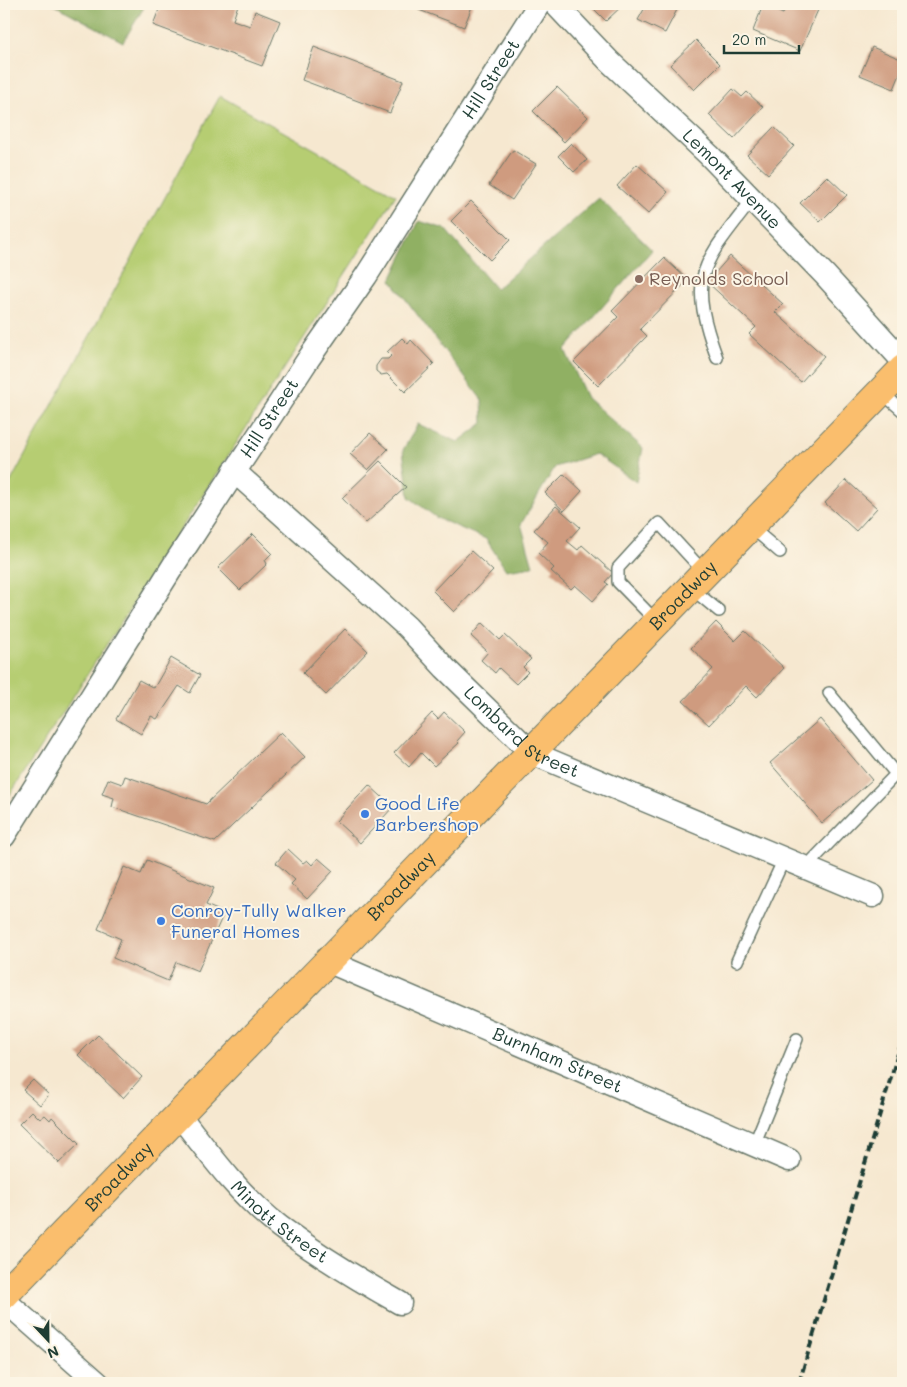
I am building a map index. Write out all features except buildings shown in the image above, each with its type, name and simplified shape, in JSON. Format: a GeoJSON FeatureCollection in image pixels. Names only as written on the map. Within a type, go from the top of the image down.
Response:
{"type":"FeatureCollection","features":[{"type":"Feature","properties":{"kind":"main road","name":"Broadway"},"geometry":{"type":"LineString","coordinates":[[4,1295],[180,1116],[327,961],[532,753],[903,369]]}},
{"type":"Feature","properties":{"kind":"street","name":"Hill Street"},"geometry":{"type":"LineString","coordinates":[[4,836],[234,471],[366,276],[539,4]]}},
{"type":"Feature","properties":{"kind":"street","name":"Lemont Avenue"},"geometry":{"type":"LineString","coordinates":[[555,4],[609,61],[709,155],[825,275],[903,361]]}},
{"type":"Feature","properties":{"kind":"street","name":"Lombard Street"},"geometry":{"type":"LineString","coordinates":[[234,471],[407,627],[445,668],[532,753],[872,896]]}},
{"type":"Feature","properties":{"kind":"street","name":"Burnham Street"},"geometry":{"type":"LineString","coordinates":[[327,961],[789,1160]]}},
{"type":"Feature","properties":{"kind":"street","name":"Minott Street"},"geometry":{"type":"LineString","coordinates":[[180,1116],[221,1168],[280,1227],[366,1284],[400,1303]]}},
{"type":"Feature","properties":{"kind":"street"},"geometry":{"type":"LineString","coordinates":[[4,1300],[98,1383]]}},
{"type":"Feature","properties":{"kind":"lane"},"geometry":{"type":"LineString","coordinates":[[717,358],[705,324],[700,296],[703,270],[714,249],[752,200]]}},
{"type":"Feature","properties":{"kind":"lane"},"geometry":{"type":"LineString","coordinates":[[881,392],[903,411]]}},
{"type":"Feature","properties":{"kind":"lane"},"geometry":{"type":"LineString","coordinates":[[658,622],[618,582],[618,568],[659,523],[719,611]]}},
{"type":"Feature","properties":{"kind":"lane"},"geometry":{"type":"LineString","coordinates":[[750,526],[780,552]]}},
{"type":"Feature","properties":{"kind":"lane"},"geometry":{"type":"LineString","coordinates":[[805,868],[896,774],[829,693]]}},
{"type":"Feature","properties":{"kind":"lane"},"geometry":{"type":"LineString","coordinates":[[737,961],[784,859]]}},
{"type":"Feature","properties":{"kind":"lane"},"geometry":{"type":"LineString","coordinates":[[754,1145],[797,1039]]}},
{"type":"Feature","properties":{"kind":"green space"},"geometry":{"type":"Polygon","coordinates":[[[53,4],[146,4],[123,42],[53,4]]]}},
{"type":"Feature","properties":{"kind":"green space"},"geometry":{"type":"Polygon","coordinates":[[[220,96],[396,195],[4,804],[4,494],[220,96]]]}},
{"type":"Feature","properties":{"kind":"green space"},"geometry":{"type":"Polygon","coordinates":[[[599,198],[652,250],[565,350],[587,398],[643,448],[636,482],[596,454],[555,467],[521,524],[533,566],[506,570],[486,539],[437,518],[409,497],[403,450],[418,424],[458,442],[483,423],[482,400],[391,280],[419,221],[445,229],[496,289],[599,198]]]}},
{"type":"Feature","properties":{"kind":"railway"},"geometry":{"type":"LineString","coordinates":[[799,1383],[903,1037]]}},
{"type":"Feature","properties":{"kind":"place","name":"Reynolds School"},"geometry":{"type":"Point","coordinates":[639,279]}},
{"type":"Feature","properties":{"kind":"place","name":"Good Life Barbershop"},"geometry":{"type":"Point","coordinates":[365,814]}},
{"type":"Feature","properties":{"kind":"place","name":"Conroy-Tully Walker Funeral Homes"},"geometry":{"type":"Point","coordinates":[161,921]}}]}
